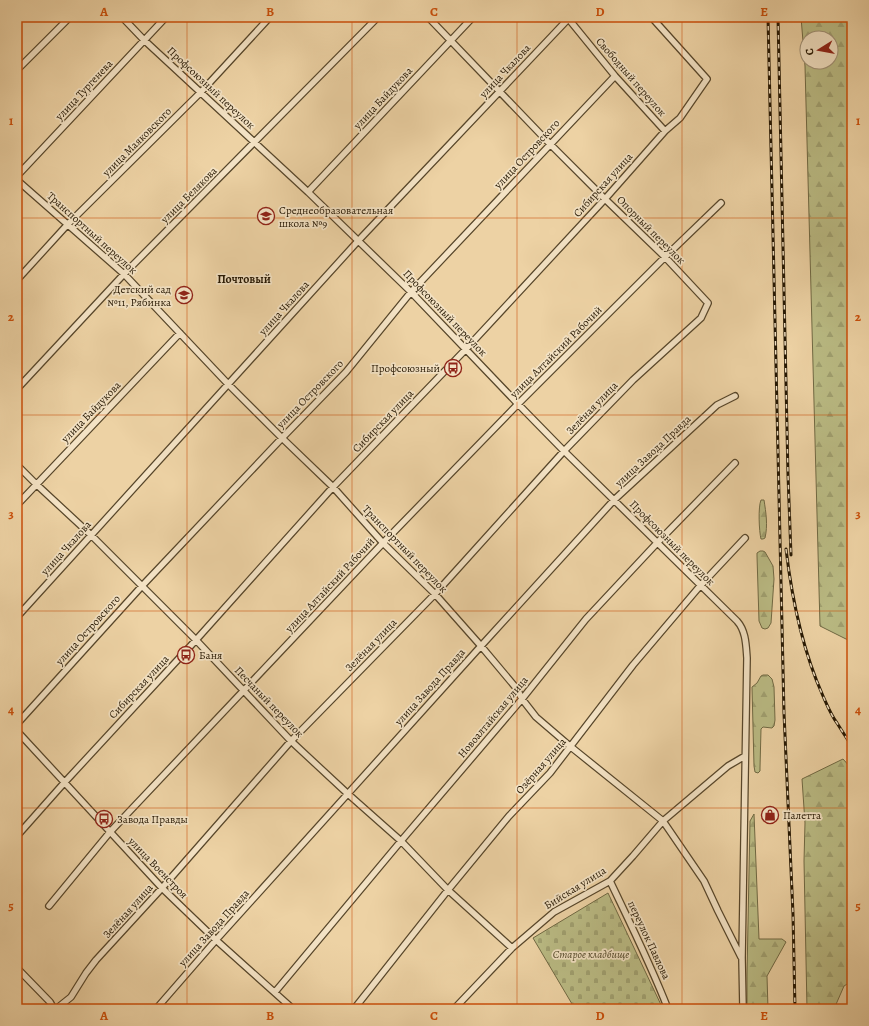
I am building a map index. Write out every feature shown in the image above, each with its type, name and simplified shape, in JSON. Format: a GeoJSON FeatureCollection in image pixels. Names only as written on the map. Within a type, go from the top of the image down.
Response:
{"type":"FeatureCollection","features":[{"type":"Feature","properties":{"kind":"street"},"geometry":{"type":"LineString","coordinates":[[17,70],[70,17]]}},
{"type":"Feature","properties":{"kind":"street","name":"Профсоюзный переулок"},"geometry":{"type":"LineString","coordinates":[[122,17],[144,40],[308,192],[411,292],[564,451],[742,626],[746,643],[747,658],[746,756]]}},
{"type":"Feature","properties":{"kind":"street","name":"улица Тургенева"},"geometry":{"type":"LineString","coordinates":[[17,176],[166,17]]}},
{"type":"Feature","properties":{"kind":"street","name":"улица Маяковского"},"geometry":{"type":"LineString","coordinates":[[17,280],[68,224],[201,92],[270,17]]}},
{"type":"Feature","properties":{"kind":"street","name":"улица Белякова"},"geometry":{"type":"LineString","coordinates":[[17,389],[124,274],[378,17]]}},
{"type":"Feature","properties":{"kind":"street","name":"Опорный переулок"},"geometry":{"type":"LineString","coordinates":[[428,17],[550,144],[604,199],[665,257],[708,303]]}},
{"type":"Feature","properties":{"kind":"street","name":"улица Байдукова"},"geometry":{"type":"LineString","coordinates":[[308,192],[472,17]]}},
{"type":"Feature","properties":{"kind":"street","name":"Свободный переулок"},"geometry":{"type":"LineString","coordinates":[[569,18],[615,76],[665,131]]}},
{"type":"Feature","properties":{"kind":"street","name":"улица Чкалова"},"geometry":{"type":"LineString","coordinates":[[17,617],[358,241],[569,18]]}},
{"type":"Feature","properties":{"kind":"street","name":"Сибирская улица"},"geometry":{"type":"LineString","coordinates":[[17,836],[334,487],[466,349],[665,131],[680,118],[707,79],[654,20]]}},
{"type":"Feature","properties":{"kind":"street","name":"улица Островского"},"geometry":{"type":"LineString","coordinates":[[17,724],[142,586],[346,372],[411,292],[615,76]]}},
{"type":"Feature","properties":{"kind":"street","name":"Транспортный переулок"},"geometry":{"type":"LineString","coordinates":[[17,180],[124,274],[228,384],[334,487],[383,543],[435,594],[516,689],[536,717],[663,821],[704,881],[742,958]]}},
{"type":"Feature","properties":{"kind":"street","name":"улица Алтайский Рабочий"},"geometry":{"type":"LineString","coordinates":[[49,906],[110,832],[383,543],[518,404],[721,203]]}},
{"type":"Feature","properties":{"kind":"street","name":"Зелёная улица"},"geometry":{"type":"LineString","coordinates":[[55,1009],[71,997],[96,960],[162,888],[291,741],[435,594],[564,451],[632,380],[701,318],[708,303]]}},
{"type":"Feature","properties":{"kind":"street","name":"улица Байдукова"},"geometry":{"type":"LineString","coordinates":[[17,505],[180,333]]}},
{"type":"Feature","properties":{"kind":"street","name":"улица Завода Правда"},"geometry":{"type":"LineString","coordinates":[[156,1009],[480,646],[614,500],[716,405],[735,396]]}},
{"type":"Feature","properties":{"kind":"street","name":"Новоалтайская улица"},"geometry":{"type":"LineString","coordinates":[[275,992],[522,699],[586,619],[735,463]]}},
{"type":"Feature","properties":{"kind":"street","name":"Песчаный переулок"},"geometry":{"type":"LineString","coordinates":[[17,465],[91,535],[196,640],[291,741],[401,841],[448,890],[512,948]]}},
{"type":"Feature","properties":{"kind":"street","name":"Озёрная улица"},"geometry":{"type":"LineString","coordinates":[[354,1009],[448,890],[509,816],[550,773],[632,665],[700,586],[745,538]]}},
{"type":"Feature","properties":{"kind":"street","name":"улица Военстроя"},"geometry":{"type":"LineString","coordinates":[[17,731],[162,888],[216,940],[293,1009]]}},
{"type":"Feature","properties":{"kind":"street"},"geometry":{"type":"LineString","coordinates":[[743,1009],[742,958],[746,756]]}},
{"type":"Feature","properties":{"kind":"street","name":"Бийская улица"},"geometry":{"type":"LineString","coordinates":[[454,1009],[512,948],[554,912],[610,881],[663,821],[728,766],[746,756]]}},
{"type":"Feature","properties":{"kind":"street","name":"переулок Павлова"},"geometry":{"type":"LineString","coordinates":[[610,881],[660,987],[668,1009]]}},
{"type":"Feature","properties":{"kind":"street"},"geometry":{"type":"LineString","coordinates":[[17,968],[55,1009]]}},
{"type":"Feature","properties":{"kind":"green space"},"geometry":{"type":"Polygon","coordinates":[[[801,17],[852,17],[852,642],[820,626],[805,70],[839,70],[839,30],[802,30],[801,17]]]}},
{"type":"Feature","properties":{"kind":"green space"},"geometry":{"type":"Polygon","coordinates":[[[761,500],[764,500],[766,519],[766,533],[765,538],[763,539],[761,539],[759,525],[759,508],[761,500]]]}},
{"type":"Feature","properties":{"kind":"green space"},"geometry":{"type":"Polygon","coordinates":[[[760,551],[765,552],[773,566],[774,579],[771,623],[768,628],[765,629],[762,628],[759,621],[757,553],[760,551]]]}},
{"type":"Feature","properties":{"kind":"green space"},"geometry":{"type":"Polygon","coordinates":[[[763,675],[768,675],[772,679],[774,687],[775,720],[772,728],[763,727],[761,729],[760,771],[758,773],[755,772],[754,766],[752,687],[763,675]]]}},
{"type":"Feature","properties":{"kind":"green space"},"geometry":{"type":"Polygon","coordinates":[[[843,759],[852,769],[852,981],[844,986],[834,1009],[807,1009],[804,861],[805,823],[802,779],[843,759]]]}},
{"type":"Feature","properties":{"kind":"green space"},"geometry":{"type":"Polygon","coordinates":[[[754,814],[759,939],[782,939],[786,942],[767,976],[768,1009],[747,1009],[750,821],[754,814]]]}},
{"type":"Feature","properties":{"kind":"green space","name":"Старое кладбище"},"geometry":{"type":"Polygon","coordinates":[[[608,893],[663,1009],[575,1009],[533,938],[608,893]]]}},
{"type":"Feature","properties":{"kind":"railway"},"geometry":{"type":"LineString","coordinates":[[768,17],[784,713],[793,914],[795,1009]]}},
{"type":"Feature","properties":{"kind":"railway"},"geometry":{"type":"LineString","coordinates":[[778,17],[791,555]]}},
{"type":"Feature","properties":{"kind":"railway"},"geometry":{"type":"LineString","coordinates":[[786,549],[791,587],[809,660],[829,710],[852,746]]}},
{"type":"Feature","properties":{"kind":"place","name":"Среднеобразовательная школа №9"},"geometry":{"type":"Point","coordinates":[266,216]}},
{"type":"Feature","properties":{"kind":"place","name":"Детский сад №11, Рябинка"},"geometry":{"type":"Point","coordinates":[184,295]}},
{"type":"Feature","properties":{"kind":"place","name":"Профсоюзный"},"geometry":{"type":"Point","coordinates":[453,368]}},
{"type":"Feature","properties":{"kind":"place","name":"Баня"},"geometry":{"type":"Point","coordinates":[186,655]}},
{"type":"Feature","properties":{"kind":"place","name":"Палетта"},"geometry":{"type":"Point","coordinates":[770,815]}},
{"type":"Feature","properties":{"kind":"place","name":"Завода Правды"},"geometry":{"type":"Point","coordinates":[104,819]}},
{"type":"Feature","properties":{"kind":"district","name":"Почтовый"},"geometry":{"type":"Point","coordinates":[244,279]}}]}
